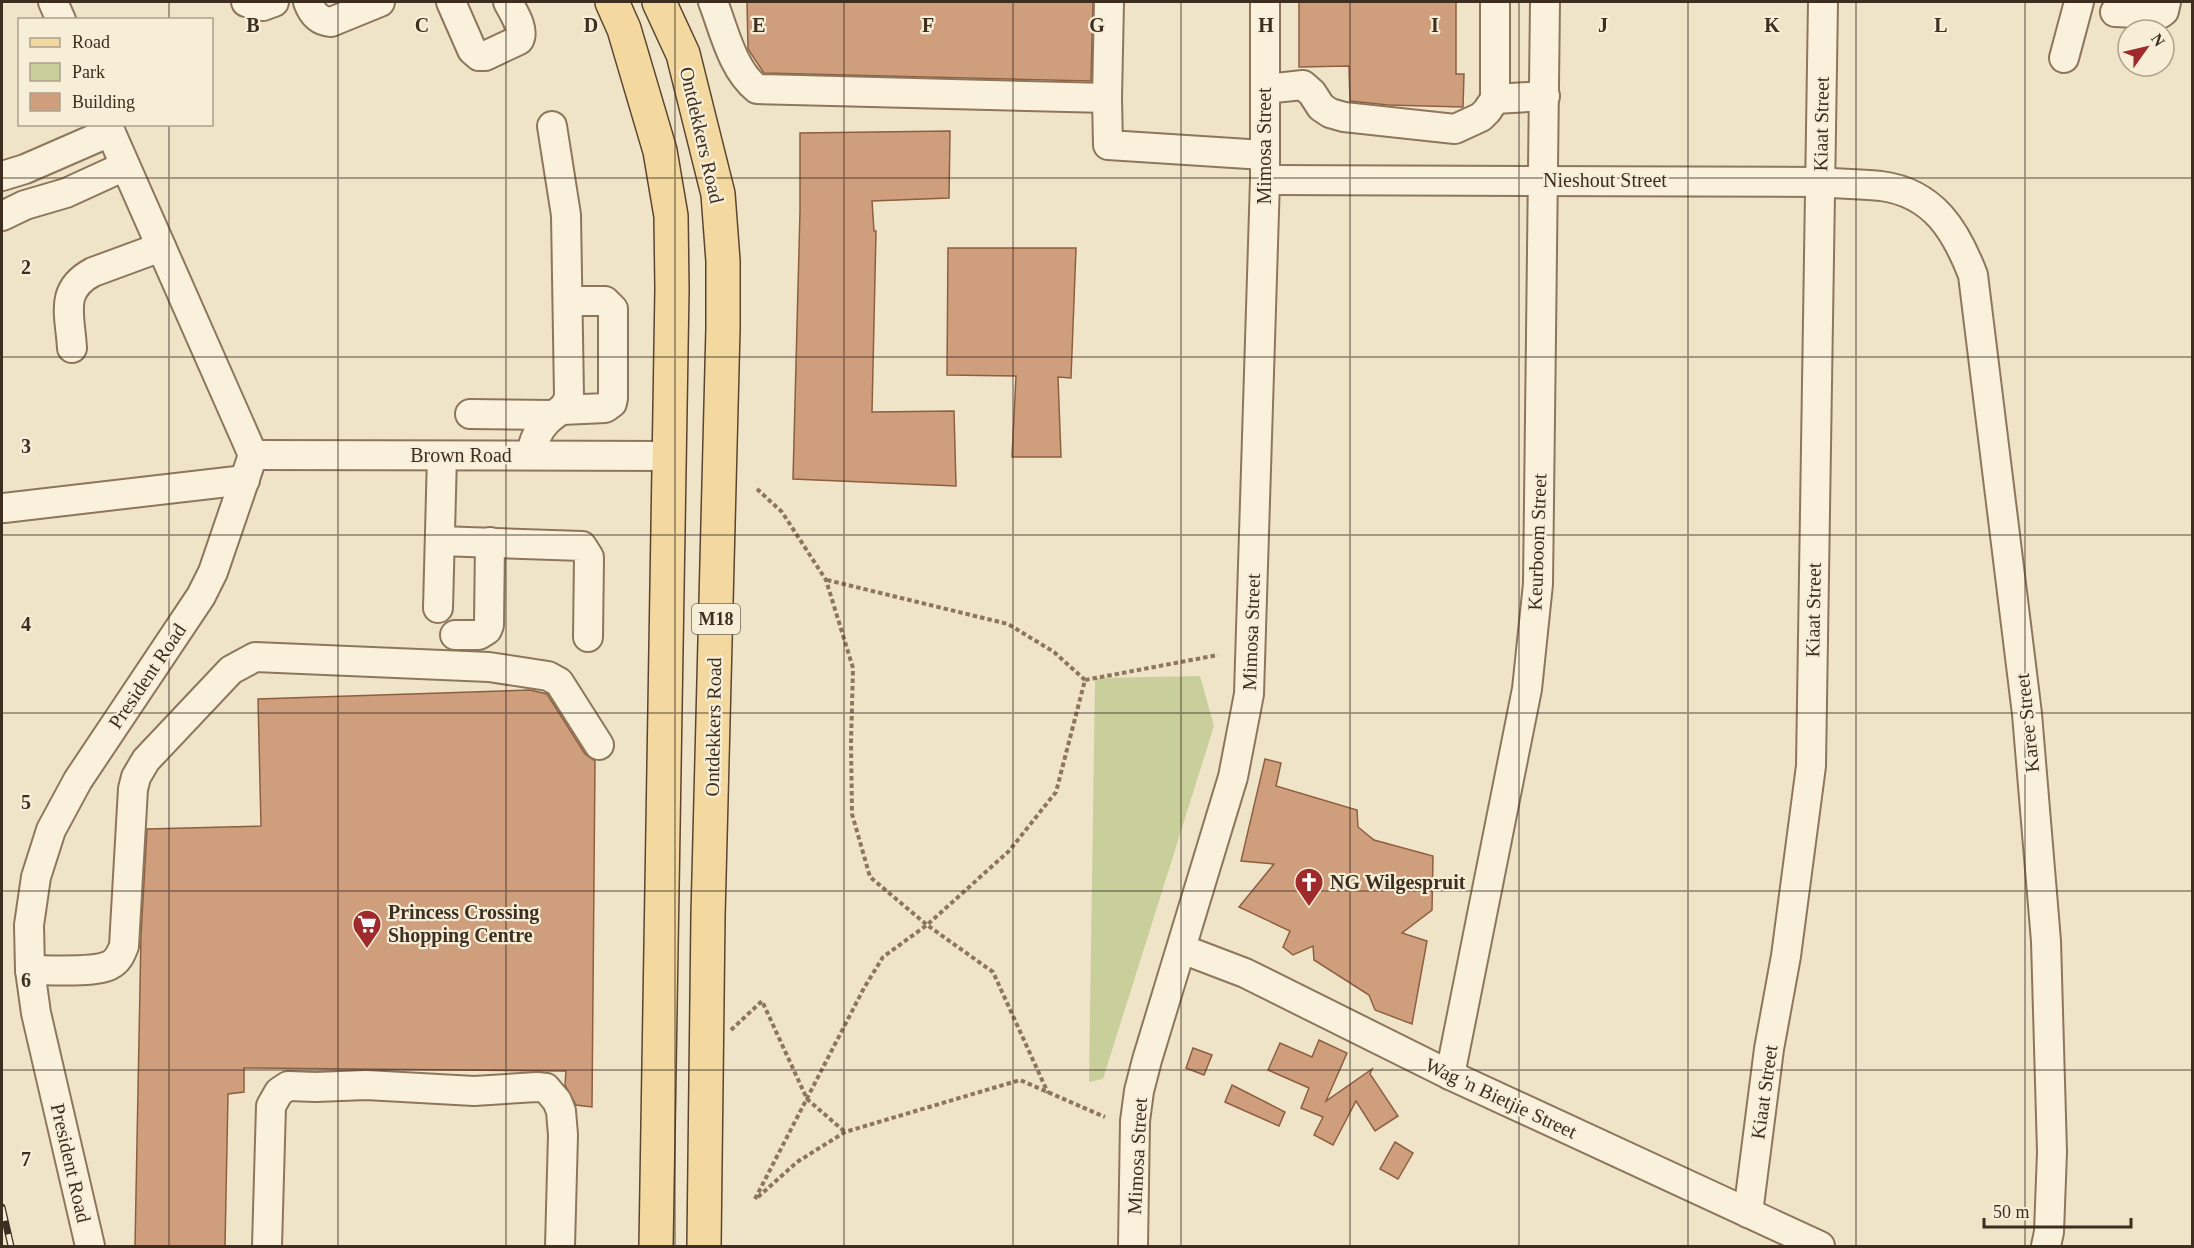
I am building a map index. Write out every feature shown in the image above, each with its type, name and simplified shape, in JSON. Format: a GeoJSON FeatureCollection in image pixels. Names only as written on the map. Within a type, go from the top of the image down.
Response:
{"type":"FeatureCollection","features":[{"type":"Feature","properties":{"kind":"main road","name":"M18"},"geometry":{"type":"LineString","coordinates":[[612,2],[624,29],[660,151],[671,216],[672,289],[656,1246]]}},
{"type":"Feature","properties":{"kind":"main road","name":"Ontdekkers Road"},"geometry":{"type":"LineString","coordinates":[[659,2],[683,54],[703,131],[718,194],[723,261],[708,916],[704,1246]]}},
{"type":"Feature","properties":{"kind":"street"},"geometry":{"type":"LineString","coordinates":[[53,2],[60,18]]}},
{"type":"Feature","properties":{"kind":"street"},"geometry":{"type":"LineString","coordinates":[[246,2],[263,6],[274,2]]}},
{"type":"Feature","properties":{"kind":"street"},"geometry":{"type":"LineString","coordinates":[[308,2],[317,17],[323,22],[331,22],[380,2]]}},
{"type":"Feature","properties":{"kind":"street"},"geometry":{"type":"LineString","coordinates":[[451,2],[471,50],[479,56],[484,56],[519,40],[522,35],[508,2]]}},
{"type":"Feature","properties":{"kind":"street"},"geometry":{"type":"LineString","coordinates":[[713,2],[739,67],[757,89],[1107,98],[1109,2]]}},
{"type":"Feature","properties":{"kind":"street","name":"Mimosa Street"},"geometry":{"type":"LineString","coordinates":[[1133,1246],[1135,1121],[1139,1091],[1233,777],[1250,694],[1264,168],[1265,2]]}},
{"type":"Feature","properties":{"kind":"street"},"geometry":{"type":"LineString","coordinates":[[1265,89],[1303,85],[1312,93],[1321,107],[1330,113],[1344,117],[1455,129],[1481,117],[1495,99],[1495,2]]}},
{"type":"Feature","properties":{"kind":"street","name":"Keurboom Street"},"geometry":{"type":"LineString","coordinates":[[1450,1075],[1527,689],[1538,584],[1545,2]]}},
{"type":"Feature","properties":{"kind":"street","name":"Kiaat Street"},"geometry":{"type":"LineString","coordinates":[[1748,1213],[1769,1049],[1786,956],[1811,766],[1823,2]]}},
{"type":"Feature","properties":{"kind":"street"},"geometry":{"type":"LineString","coordinates":[[2064,58],[2079,2]]}},
{"type":"Feature","properties":{"kind":"street"},"geometry":{"type":"LineString","coordinates":[[2115,12],[2160,14],[2164,11],[2166,2]]}},
{"type":"Feature","properties":{"kind":"street"},"geometry":{"type":"LineString","coordinates":[[1495,99],[1545,96]]}},
{"type":"Feature","properties":{"kind":"street","name":"Nieshout Street"},"geometry":{"type":"LineString","coordinates":[[1107,98],[1108,145],[1264,168],[1542,180],[1820,182],[1883,186],[1904,192],[1938,212]]}},
{"type":"Feature","properties":{"kind":"street"},"geometry":{"type":"LineString","coordinates":[[531,455],[536,435],[567,404],[569,396],[566,215],[552,126]]}},
{"type":"Feature","properties":{"kind":"street"},"geometry":{"type":"LineString","coordinates":[[2,176],[25,169],[109,128],[161,247],[249,467]]}},
{"type":"Feature","properties":{"kind":"street"},"geometry":{"type":"LineString","coordinates":[[2,216],[25,205],[66,193],[125,166]]}},
{"type":"Feature","properties":{"kind":"street","name":"Karee Street"},"geometry":{"type":"LineString","coordinates":[[1938,212],[1962,245],[1974,275],[2027,714],[2046,940],[2052,1152],[2049,1232],[2046,1246]]}},
{"type":"Feature","properties":{"kind":"street"},"geometry":{"type":"LineString","coordinates":[[72,348],[68,297],[72,288],[82,277],[161,247]]}},
{"type":"Feature","properties":{"kind":"street"},"geometry":{"type":"LineString","coordinates":[[470,414],[557,413],[605,408],[612,403],[614,398],[613,309],[605,301],[568,301]]}},
{"type":"Feature","properties":{"kind":"street"},"geometry":{"type":"LineString","coordinates":[[438,608],[442,456]]}},
{"type":"Feature","properties":{"kind":"street","name":"Brown Road"},"geometry":{"type":"LineString","coordinates":[[4,508],[249,467],[442,456],[669,456]]}},
{"type":"Feature","properties":{"kind":"street","name":"President Road"},"geometry":{"type":"LineString","coordinates":[[90,1246],[36,1013],[30,970],[30,925],[36,877],[51,830],[78,780],[201,596],[213,572],[249,467]]}},
{"type":"Feature","properties":{"kind":"street"},"geometry":{"type":"LineString","coordinates":[[440,541],[582,546],[589,557],[588,637]]}},
{"type":"Feature","properties":{"kind":"street"},"geometry":{"type":"LineString","coordinates":[[455,635],[479,635],[488,630],[490,542]]}},
{"type":"Feature","properties":{"kind":"street"},"geometry":{"type":"LineString","coordinates":[[30,970],[101,969],[116,961],[124,946],[133,789],[136,777],[146,760],[231,670],[255,657],[489,667],[548,676],[559,682],[600,746]]}},
{"type":"Feature","properties":{"kind":"street","name":"Wag 'n Bietjie Street"},"geometry":{"type":"LineString","coordinates":[[1182,949],[1245,973],[1450,1075],[1820,1246]]}},
{"type":"Feature","properties":{"kind":"street"},"geometry":{"type":"LineString","coordinates":[[267,1246],[271,1106],[279,1092],[288,1086],[366,1085],[474,1091],[546,1088],[557,1101],[561,1111],[563,1135],[560,1246]]}},
{"type":"Feature","properties":{"kind":"path"},"geometry":{"type":"LineString","coordinates":[[757,489],[782,512],[826,580],[854,668],[851,743],[852,814],[870,877],[927,925],[993,972],[1048,1093]]}},
{"type":"Feature","properties":{"kind":"path"},"geometry":{"type":"LineString","coordinates":[[826,580],[1008,624],[1054,652],[1085,680]]}},
{"type":"Feature","properties":{"kind":"path"},"geometry":{"type":"LineString","coordinates":[[1085,680],[1218,655]]}},
{"type":"Feature","properties":{"kind":"path"},"geometry":{"type":"LineString","coordinates":[[1085,680],[1056,792],[1009,851],[927,925],[882,957],[755,1199],[797,1162],[845,1132],[1020,1080],[1105,1117]]}},
{"type":"Feature","properties":{"kind":"path"},"geometry":{"type":"LineString","coordinates":[[762,1001],[807,1099],[845,1132]]}},
{"type":"Feature","properties":{"kind":"green space"},"geometry":{"type":"Polygon","coordinates":[[[1200,676],[1214,726],[1103,1079],[1089,1082],[1095,678],[1200,676]]]}},
{"type":"Feature","properties":{"kind":"building"},"geometry":{"type":"Polygon","coordinates":[[[747,2],[1093,2],[1091,81],[764,73],[748,49],[747,2]]]}},
{"type":"Feature","properties":{"kind":"building"},"geometry":{"type":"Polygon","coordinates":[[[1299,2],[1456,2],[1456,74],[1464,74],[1463,107],[1388,105],[1350,101],[1349,66],[1299,67],[1299,2]]]}},
{"type":"Feature","properties":{"kind":"building"},"geometry":{"type":"Polygon","coordinates":[[[950,131],[949,198],[872,201],[874,231],[876,231],[872,412],[954,411],[956,486],[793,479],[800,133],[950,131]]]}},
{"type":"Feature","properties":{"kind":"building"},"geometry":{"type":"Polygon","coordinates":[[[948,248],[1076,248],[1071,378],[1058,377],[1061,457],[1012,457],[1016,376],[947,375],[948,248]]]}},
{"type":"Feature","properties":{"kind":"building","name":"Princess Crossing Shopping Centre"},"geometry":{"type":"Polygon","coordinates":[[[530,690],[547,694],[585,754],[595,761],[592,1107],[576,1105],[565,1085],[566,1071],[244,1068],[244,1092],[228,1094],[225,1246],[135,1246],[141,935],[147,829],[261,826],[258,699],[530,690]]]}},
{"type":"Feature","properties":{"kind":"building"},"geometry":{"type":"Polygon","coordinates":[[[1265,759],[1281,763],[1276,786],[1357,810],[1358,827],[1374,840],[1433,856],[1432,910],[1402,933],[1427,941],[1412,1024],[1375,1010],[1369,995],[1314,960],[1313,946],[1293,955],[1283,947],[1290,931],[1239,907],[1274,864],[1241,861],[1265,759]]]}},
{"type":"Feature","properties":{"kind":"building"},"geometry":{"type":"Polygon","coordinates":[[[1319,1040],[1347,1053],[1326,1101],[1372,1069],[1370,1074],[1398,1116],[1375,1131],[1356,1101],[1333,1145],[1314,1135],[1323,1117],[1301,1108],[1309,1088],[1268,1070],[1280,1043],[1312,1057],[1319,1040]]]}},
{"type":"Feature","properties":{"kind":"building"},"geometry":{"type":"Polygon","coordinates":[[[1193,1048],[1212,1055],[1204,1075],[1186,1068],[1193,1048]]]}},
{"type":"Feature","properties":{"kind":"building"},"geometry":{"type":"Polygon","coordinates":[[[1232,1085],[1285,1112],[1279,1126],[1225,1102],[1232,1085]]]}},
{"type":"Feature","properties":{"kind":"building"},"geometry":{"type":"Polygon","coordinates":[[[1395,1142],[1413,1153],[1398,1179],[1380,1169],[1395,1142]]]}},
{"type":"Feature","properties":{"kind":"railway"},"geometry":{"type":"LineString","coordinates":[[2,1207],[11,1246]]}},
{"type":"Feature","properties":{"kind":"place","name":"NG Wilgespruit"},"geometry":{"type":"Point","coordinates":[1309,908]}},
{"type":"Feature","properties":{"kind":"place","name":"Princess Crossing Shopping Centre"},"geometry":{"type":"Point","coordinates":[367,950]}}]}
